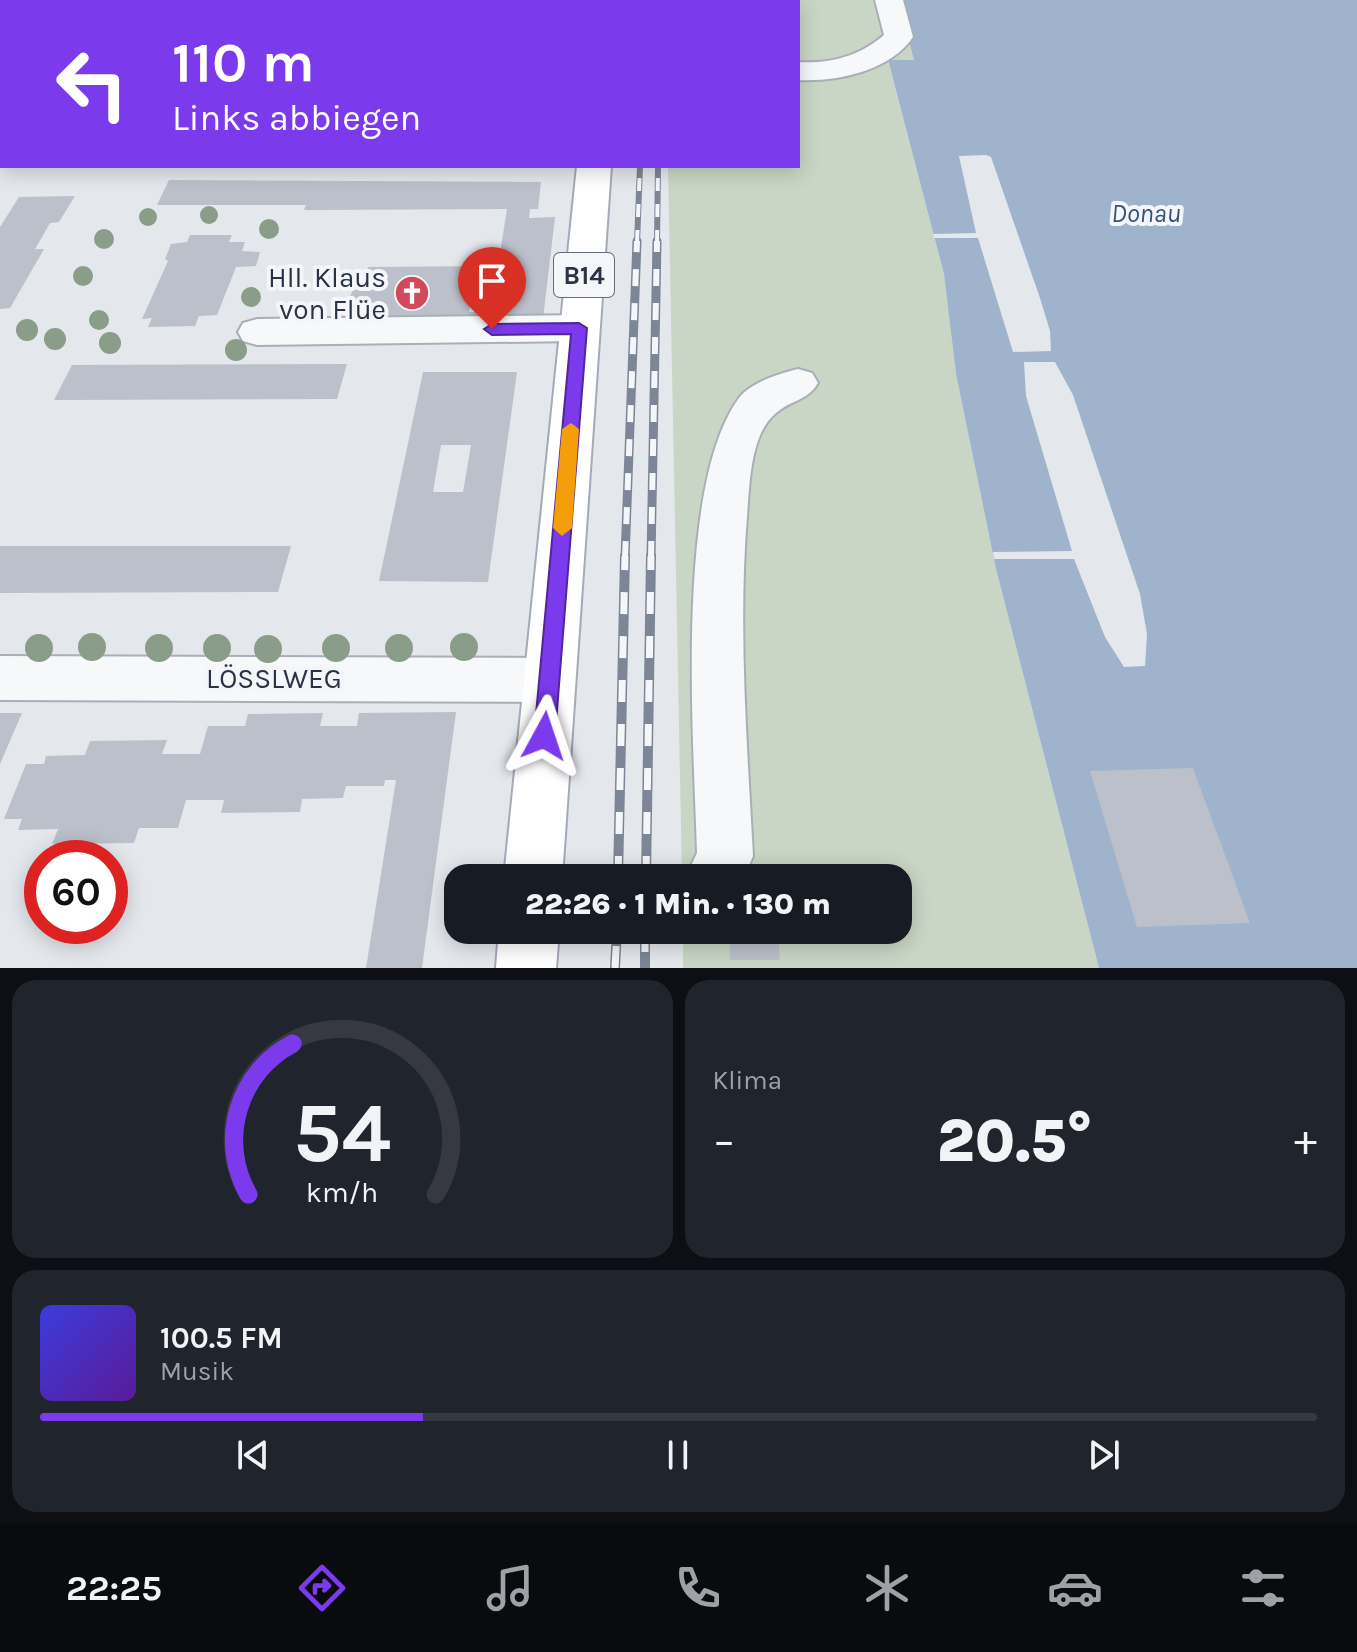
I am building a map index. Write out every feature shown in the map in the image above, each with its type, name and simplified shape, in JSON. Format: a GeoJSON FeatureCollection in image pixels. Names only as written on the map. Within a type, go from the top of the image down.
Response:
{"type":"FeatureCollection","features":[{"type":"Feature","properties":{"kind":"main road","name":"B14"},"geometry":{"type":"LineString","coordinates":[[534,864],[594,168]]}},
{"type":"Feature","properties":{"kind":"main road"},"geometry":{"type":"LineString","coordinates":[[526,968],[528,944]]}},
{"type":"Feature","properties":{"kind":"street"},"geometry":{"type":"LineString","coordinates":[[800,71],[843,67],[887,49],[899,37],[889,0]]}},
{"type":"Feature","properties":{"kind":"street"},"geometry":{"type":"LineString","coordinates":[[257,332],[579,328]]}},
{"type":"Feature","properties":{"kind":"street"},"geometry":{"type":"LineString","coordinates":[[721,864],[725,856],[718,564],[728,483],[740,430],[754,407],[774,393],[798,383]]}},
{"type":"Feature","properties":{"kind":"street","name":"LÖSSLWEG"},"geometry":{"type":"LineString","coordinates":[[0,678],[549,680]]}},
{"type":"Feature","properties":{"kind":"green space"},"geometry":{"type":"Polygon","coordinates":[[[800,0],[898,0],[914,60],[888,61],[944,274],[956,374],[996,569],[1099,968],[683,968],[683,944],[912,944],[912,864],[682,864],[668,168],[800,168],[800,0]]]}},
{"type":"Feature","properties":{"kind":"water","name":"Donau"},"geometry":{"type":"Polygon","coordinates":[[[898,0],[1357,0],[1357,968],[1099,968],[996,569],[956,374],[944,274],[888,60],[914,60],[898,0]]]}},
{"type":"Feature","properties":{"kind":"pier"},"geometry":{"type":"Polygon","coordinates":[[[959,156],[991,157],[1040,298],[1050,331],[1051,351],[1013,352],[978,238],[934,238],[933,234],[976,233],[959,156]]]}},
{"type":"Feature","properties":{"kind":"pier"},"geometry":{"type":"Polygon","coordinates":[[[1024,362],[1055,362],[1073,395],[1140,594],[1147,634],[1145,666],[1124,667],[1105,637],[1074,559],[994,559],[993,552],[1072,551],[1026,396],[1024,362]]]}},
{"type":"Feature","properties":{"kind":"building"},"geometry":{"type":"Polygon","coordinates":[[[169,180],[541,182],[538,209],[530,209],[529,218],[555,217],[543,319],[352,320],[357,302],[349,302],[354,284],[363,284],[368,267],[498,266],[507,209],[304,210],[306,205],[157,205],[169,180]],[[476,273],[469,312],[491,312],[497,273],[476,273]]]}},
{"type":"Feature","properties":{"kind":"building"},"geometry":{"type":"Polygon","coordinates":[[[75,196],[59,222],[50,223],[35,249],[44,249],[10,308],[0,309],[0,227],[19,197],[75,196]]]}},
{"type":"Feature","properties":{"kind":"building"},"geometry":{"type":"Polygon","coordinates":[[[190,235],[232,235],[229,242],[245,242],[242,251],[260,252],[256,266],[236,267],[217,315],[199,316],[195,326],[148,327],[152,318],[142,319],[168,261],[165,259],[171,244],[187,242],[190,235]]]}},
{"type":"Feature","properties":{"kind":"building"},"geometry":{"type":"Polygon","coordinates":[[[347,364],[337,399],[54,400],[72,365],[347,364]]]}},
{"type":"Feature","properties":{"kind":"building"},"geometry":{"type":"Polygon","coordinates":[[[423,372],[517,372],[488,582],[379,581],[423,372]],[[441,445],[433,492],[463,492],[471,445],[441,445]]]}},
{"type":"Feature","properties":{"kind":"building"},"geometry":{"type":"Polygon","coordinates":[[[0,546],[291,546],[278,592],[0,593],[0,546]]]}},
{"type":"Feature","properties":{"kind":"building"},"geometry":{"type":"Polygon","coordinates":[[[456,712],[422,968],[366,968],[396,780],[385,780],[384,786],[346,786],[343,798],[302,799],[300,812],[221,813],[224,800],[186,800],[178,828],[139,828],[134,843],[128,843],[128,840],[54,840],[58,829],[18,830],[22,819],[4,819],[26,764],[44,764],[46,756],[85,755],[90,741],[167,740],[162,754],[200,754],[208,726],[245,726],[248,714],[323,713],[320,726],[357,726],[359,713],[456,712]]]}},
{"type":"Feature","properties":{"kind":"building"},"geometry":{"type":"Polygon","coordinates":[[[0,713],[22,713],[0,764],[0,713]]]}},
{"type":"Feature","properties":{"kind":"building"},"geometry":{"type":"Polygon","coordinates":[[[1193,768],[1250,923],[1137,927],[1090,771],[1193,768]]]}},
{"type":"Feature","properties":{"kind":"building"},"geometry":{"type":"Polygon","coordinates":[[[729,944],[779,944],[780,960],[730,960],[729,944]]]}},
{"type":"Feature","properties":{"kind":"railway"},"geometry":{"type":"LineString","coordinates":[[637,243],[640,168]]}},
{"type":"Feature","properties":{"kind":"railway"},"geometry":{"type":"LineString","coordinates":[[657,243],[658,168]]}},
{"type":"Feature","properties":{"kind":"railway"},"geometry":{"type":"LineString","coordinates":[[625,558],[637,241]]}},
{"type":"Feature","properties":{"kind":"railway"},"geometry":{"type":"LineString","coordinates":[[651,558],[657,241]]}},
{"type":"Feature","properties":{"kind":"railway"},"geometry":{"type":"LineString","coordinates":[[618,864],[625,556]]}},
{"type":"Feature","properties":{"kind":"railway"},"geometry":{"type":"LineString","coordinates":[[646,864],[651,556]]}},
{"type":"Feature","properties":{"kind":"railway"},"geometry":{"type":"LineString","coordinates":[[615,968],[616,944]]}},
{"type":"Feature","properties":{"kind":"railway"},"geometry":{"type":"LineString","coordinates":[[645,944],[645,968]]}},
{"type":"Feature","properties":{"kind":"slow traffic"},"geometry":{"type":"LineString","coordinates":[[562,528],[571,429]]}},
{"type":"Feature","properties":{"kind":"place","name":"Hll. Klaus von Flüe"},"geometry":{"type":"Point","coordinates":[412,293]}},
{"type":"Feature","properties":{"kind":"route"},"geometry":{"type":"LineString","coordinates":[[492,329],[579,328],[544,736]]}}]}
